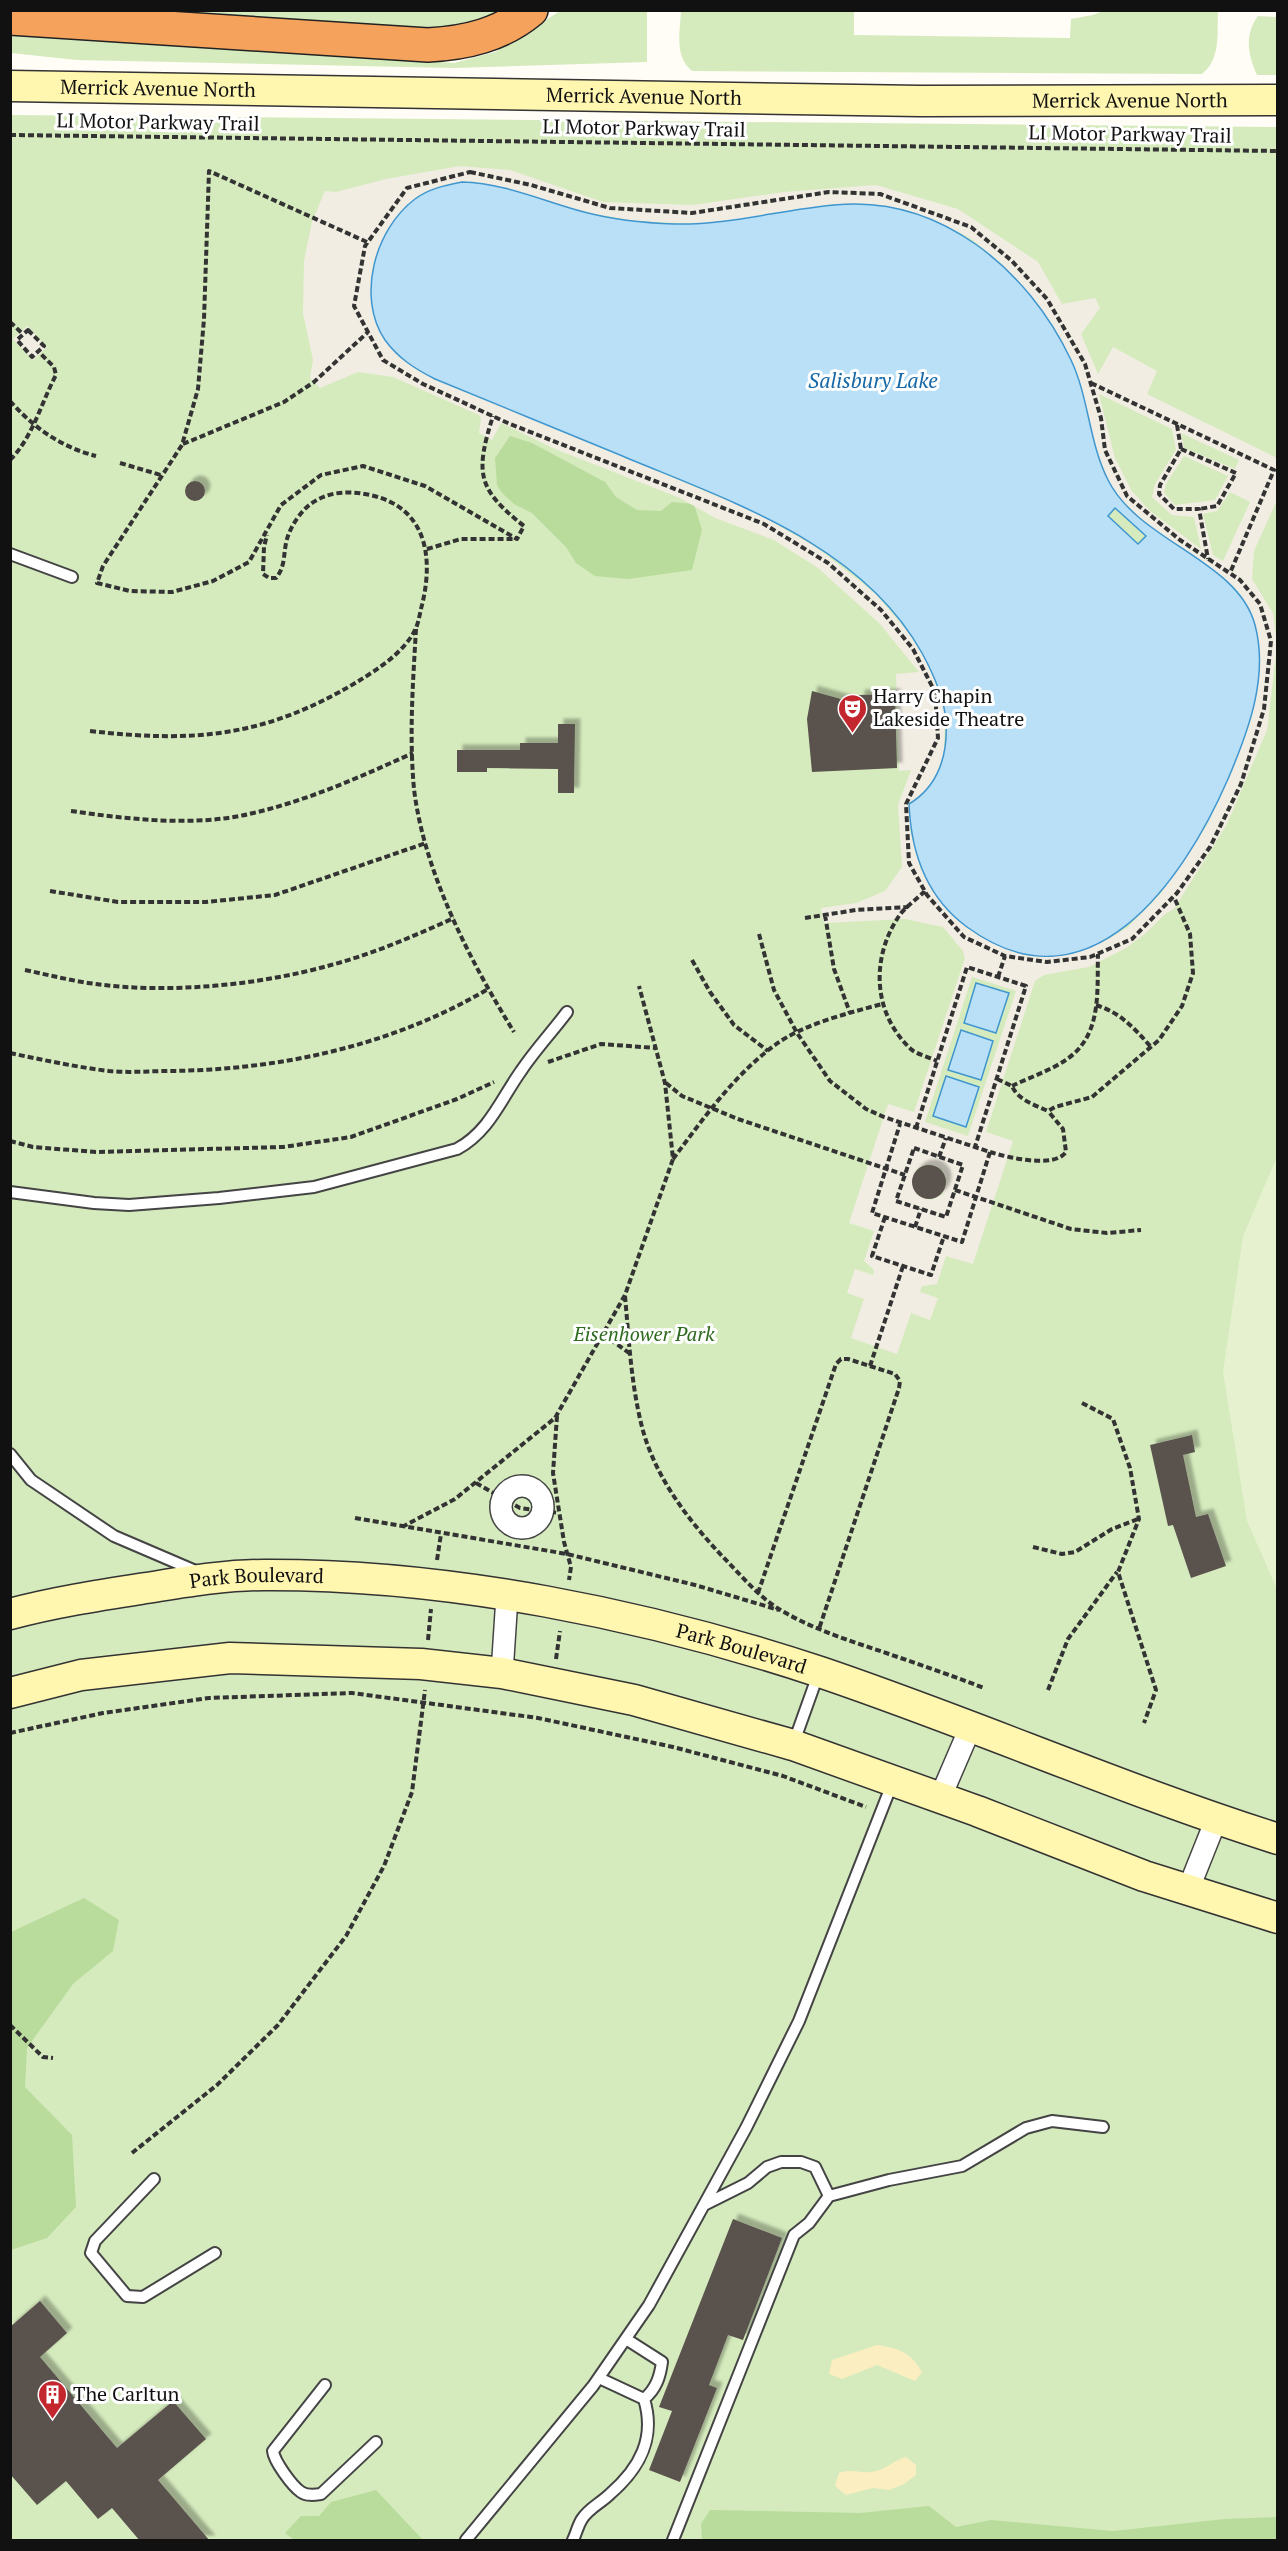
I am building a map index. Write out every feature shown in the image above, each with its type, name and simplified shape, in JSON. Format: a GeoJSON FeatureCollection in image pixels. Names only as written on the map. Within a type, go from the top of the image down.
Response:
{"type":"FeatureCollection","features":[{"type":"Feature","properties":{"kind":"highway"},"geometry":{"type":"LineString","coordinates":[[10,18],[428,45],[460,44],[500,31],[514,25],[531,10]]}},
{"type":"Feature","properties":{"kind":"street","name":"Merrick Avenue North"},"geometry":{"type":"LineString","coordinates":[[10,86],[920,101],[1278,100]]}},
{"type":"Feature","properties":{"kind":"street"},"geometry":{"type":"LineString","coordinates":[[516,1487],[529,1487],[540,1496],[551,1512],[532,1526],[518,1527],[506,1520],[503,1514],[504,1499],[510,1490],[516,1487]]}},
{"type":"Feature","properties":{"kind":"street","name":"Park Boulevard"},"geometry":{"type":"LineString","coordinates":[[10,1614],[50,1603],[262,1575],[369,1579],[433,1585],[569,1605],[736,1647],[819,1672],[971,1726],[1216,1820],[1278,1839]]}},
{"type":"Feature","properties":{"kind":"street"},"geometry":{"type":"LineString","coordinates":[[502,1673],[507,1597]]}},
{"type":"Feature","properties":{"kind":"street"},"geometry":{"type":"LineString","coordinates":[[10,1693],[81,1675],[230,1658],[426,1664],[502,1673],[634,1700],[793,1745],[1188,1890],[1278,1918]]}},
{"type":"Feature","properties":{"kind":"street"},"geometry":{"type":"LineString","coordinates":[[940,1798],[971,1726]]}},
{"type":"Feature","properties":{"kind":"street"},"geometry":{"type":"LineString","coordinates":[[1188,1890],[1216,1820]]}},
{"type":"Feature","properties":{"kind":"lane"},"geometry":{"type":"LineString","coordinates":[[10,554],[72,577]]}},
{"type":"Feature","properties":{"kind":"lane"},"geometry":{"type":"LineString","coordinates":[[10,1192],[94,1203],[129,1205],[314,1187],[457,1149],[471,1141],[485,1127],[521,1070],[567,1012]]}},
{"type":"Feature","properties":{"kind":"lane"},"geometry":{"type":"LineString","coordinates":[[10,1454],[31,1480],[114,1536],[215,1580]]}},
{"type":"Feature","properties":{"kind":"lane"},"geometry":{"type":"LineString","coordinates":[[793,1745],[819,1672]]}},
{"type":"Feature","properties":{"kind":"lane"},"geometry":{"type":"LineString","coordinates":[[466,2541],[599,2378],[649,2305],[746,2128],[799,2021],[893,1780]]}},
{"type":"Feature","properties":{"kind":"lane"},"geometry":{"type":"LineString","coordinates":[[673,2541],[794,2235],[809,2223],[829,2196],[889,2180],[962,2166],[1026,2128],[1052,2121],[1103,2127]]}},
{"type":"Feature","properties":{"kind":"lane"},"geometry":{"type":"LineString","coordinates":[[704,2205],[748,2183],[767,2167],[781,2162],[801,2162],[815,2167],[829,2196]]}},
{"type":"Feature","properties":{"kind":"lane"},"geometry":{"type":"LineString","coordinates":[[154,2179],[95,2241],[91,2253],[128,2296],[143,2297],[215,2253]]}},
{"type":"Feature","properties":{"kind":"lane"},"geometry":{"type":"LineString","coordinates":[[626,2338],[662,2362],[660,2377],[644,2399]]}},
{"type":"Feature","properties":{"kind":"lane"},"geometry":{"type":"LineString","coordinates":[[573,2541],[582,2519],[639,2464],[644,2448],[649,2414],[644,2399],[599,2378]]}},
{"type":"Feature","properties":{"kind":"lane"},"geometry":{"type":"LineString","coordinates":[[325,2385],[273,2451],[274,2459],[301,2492],[310,2495],[321,2494],[376,2442]]}},
{"type":"Feature","properties":{"kind":"path","name":"LI Motor Parkway Trail"},"geometry":{"type":"LineString","coordinates":[[10,135],[1278,151]]}},
{"type":"Feature","properties":{"kind":"path"},"geometry":{"type":"LineString","coordinates":[[367,243],[209,171],[204,319],[198,389],[182,445],[103,566],[97,583],[130,591],[172,592],[213,581],[249,562],[281,505],[321,475],[363,466],[425,486],[517,539]]}},
{"type":"Feature","properties":{"kind":"path"},"geometry":{"type":"LineString","coordinates":[[470,172],[610,208],[692,213],[829,192],[880,194],[971,227],[1012,261],[1047,299],[1085,364],[1101,418],[1105,450],[1127,496],[1180,540],[1240,580],[1260,603],[1271,641],[1264,709],[1241,784],[1210,847],[1174,897],[1132,939],[1090,957],[1047,962],[1005,956],[964,937],[925,891],[909,863],[906,804],[938,738],[935,692],[913,650],[881,610],[828,563],[764,524],[493,416],[423,384],[382,360],[354,306],[367,243],[407,188],[470,172]]}},
{"type":"Feature","properties":{"kind":"path"},"geometry":{"type":"LineString","coordinates":[[10,322],[23,335]]}},
{"type":"Feature","properties":{"kind":"path"},"geometry":{"type":"LineString","coordinates":[[28,330],[44,346],[38,351],[32,357],[17,340],[28,330]]}},
{"type":"Feature","properties":{"kind":"path"},"geometry":{"type":"LineString","coordinates":[[182,445],[284,402],[314,382],[368,332]]}},
{"type":"Feature","properties":{"kind":"path"},"geometry":{"type":"LineString","coordinates":[[10,460],[19,451],[56,375],[54,367],[38,351]]}},
{"type":"Feature","properties":{"kind":"path"},"geometry":{"type":"LineString","coordinates":[[1090,383],[1274,470],[1230,573]]}},
{"type":"Feature","properties":{"kind":"path"},"geometry":{"type":"LineString","coordinates":[[10,402],[33,425],[78,451],[96,456]]}},
{"type":"Feature","properties":{"kind":"path"},"geometry":{"type":"LineString","coordinates":[[493,416],[486,437],[482,470],[485,487],[496,503],[524,526],[517,539]]}},
{"type":"Feature","properties":{"kind":"path"},"geometry":{"type":"LineString","coordinates":[[1177,424],[1181,449],[1160,485],[1159,495],[1174,509],[1217,506],[1236,473],[1181,449]]}},
{"type":"Feature","properties":{"kind":"path"},"geometry":{"type":"LineString","coordinates":[[120,464],[161,475]]}},
{"type":"Feature","properties":{"kind":"path"},"geometry":{"type":"LineString","coordinates":[[270,525],[264,547],[263,574],[269,578],[276,578],[282,570],[287,538],[300,514],[317,500],[349,491],[386,498],[415,521],[427,549],[428,583],[416,628],[411,716],[415,789],[426,843],[445,900],[488,989],[514,1032]]}},
{"type":"Feature","properties":{"kind":"path"},"geometry":{"type":"LineString","coordinates":[[1198,509],[1208,559]]}},
{"type":"Feature","properties":{"kind":"path"},"geometry":{"type":"LineString","coordinates":[[427,549],[462,539],[517,539]]}},
{"type":"Feature","properties":{"kind":"path"},"geometry":{"type":"LineString","coordinates":[[90,731],[144,738],[201,736],[254,727],[299,712],[334,695],[389,662],[416,628]]}},
{"type":"Feature","properties":{"kind":"path"},"geometry":{"type":"LineString","coordinates":[[70,811],[133,819],[195,820],[248,815],[316,795],[413,753]]}},
{"type":"Feature","properties":{"kind":"path"},"geometry":{"type":"LineString","coordinates":[[50,891],[118,903],[206,902],[275,895],[426,843]]}},
{"type":"Feature","properties":{"kind":"path"},"geometry":{"type":"LineString","coordinates":[[925,891],[899,916],[882,950],[878,975],[882,1004],[896,1033],[914,1052],[937,1061]]}},
{"type":"Feature","properties":{"kind":"path"},"geometry":{"type":"LineString","coordinates":[[1048,1111],[1092,1097],[1159,1040],[1182,1006],[1192,973],[1190,934],[1174,897]]}},
{"type":"Feature","properties":{"kind":"path"},"geometry":{"type":"LineString","coordinates":[[805,918],[856,910],[908,907]]}},
{"type":"Feature","properties":{"kind":"path"},"geometry":{"type":"LineString","coordinates":[[825,915],[834,969],[850,1013]]}},
{"type":"Feature","properties":{"kind":"path"},"geometry":{"type":"LineString","coordinates":[[25,970],[97,984],[168,988],[244,982],[330,966],[404,940],[454,918]]}},
{"type":"Feature","properties":{"kind":"path"},"geometry":{"type":"LineString","coordinates":[[759,933],[774,990],[797,1033],[830,1081],[866,1109],[900,1124],[990,1152],[1024,1160],[1056,1159],[1063,1156],[1066,1152],[1063,1129],[1048,1111],[1024,1100],[1015,1093],[1012,1086],[997,1079]]}},
{"type":"Feature","properties":{"kind":"path"},"geometry":{"type":"LineString","coordinates":[[1012,1086],[1063,1061],[1082,1046],[1092,1023],[1096,1005],[1098,954]]}},
{"type":"Feature","properties":{"kind":"path"},"geometry":{"type":"LineString","coordinates":[[998,977],[1005,956]]}},
{"type":"Feature","properties":{"kind":"path"},"geometry":{"type":"LineString","coordinates":[[692,960],[710,992],[734,1025],[768,1051]]}},
{"type":"Feature","properties":{"kind":"path"},"geometry":{"type":"LineString","coordinates":[[916,1128],[967,968],[1026,986],[975,1147]]}},
{"type":"Feature","properties":{"kind":"path"},"geometry":{"type":"LineString","coordinates":[[639,986],[665,1083],[673,1159]]}},
{"type":"Feature","properties":{"kind":"path"},"geometry":{"type":"LineString","coordinates":[[10,1053],[111,1071],[202,1070],[262,1065],[341,1050],[397,1033],[456,1008],[488,989]]}},
{"type":"Feature","properties":{"kind":"path"},"geometry":{"type":"LineString","coordinates":[[402,1527],[455,1499],[557,1415],[625,1295],[673,1159],[711,1109],[745,1072],[776,1044],[797,1033],[850,1013],[882,1004]]}},
{"type":"Feature","properties":{"kind":"path"},"geometry":{"type":"LineString","coordinates":[[1096,1005],[1128,1021],[1151,1047]]}},
{"type":"Feature","properties":{"kind":"path"},"geometry":{"type":"LineString","coordinates":[[10,1141],[33,1147],[96,1152],[283,1147],[351,1137],[457,1099],[521,1070],[601,1044],[656,1048]]}},
{"type":"Feature","properties":{"kind":"path"},"geometry":{"type":"LineString","coordinates":[[665,1083],[682,1096],[711,1109],[905,1175]]}},
{"type":"Feature","properties":{"kind":"path"},"geometry":{"type":"LineString","coordinates":[[900,1124],[872,1214],[962,1242],[990,1152]]}},
{"type":"Feature","properties":{"kind":"path"},"geometry":{"type":"LineString","coordinates":[[939,1157],[946,1138]]}},
{"type":"Feature","properties":{"kind":"path"},"geometry":{"type":"LineString","coordinates":[[914,1148],[939,1157],[963,1165],[946,1217],[896,1201],[914,1148]]}},
{"type":"Feature","properties":{"kind":"path"},"geometry":{"type":"LineString","coordinates":[[955,1190],[1071,1229],[1107,1233],[1141,1230]]}},
{"type":"Feature","properties":{"kind":"path"},"geometry":{"type":"LineString","coordinates":[[915,1227],[921,1209]]}},
{"type":"Feature","properties":{"kind":"path"},"geometry":{"type":"LineString","coordinates":[[885,1217],[872,1256],[903,1266],[931,1275],[944,1236]]}},
{"type":"Feature","properties":{"kind":"path"},"geometry":{"type":"LineString","coordinates":[[870,1366],[903,1266]]}},
{"type":"Feature","properties":{"kind":"path"},"geometry":{"type":"LineString","coordinates":[[625,1295],[631,1375],[642,1428],[659,1471],[680,1507],[694,1524],[758,1593],[782,1611]]}},
{"type":"Feature","properties":{"kind":"path"},"geometry":{"type":"LineString","coordinates":[[603,1334],[630,1353]]}},
{"type":"Feature","properties":{"kind":"path"},"geometry":{"type":"LineString","coordinates":[[758,1593],[836,1364],[841,1359],[848,1359],[895,1374],[900,1381],[900,1388],[819,1629]]}},
{"type":"Feature","properties":{"kind":"path"},"geometry":{"type":"LineString","coordinates":[[1048,1690],[1068,1639],[1118,1572],[1139,1519],[1130,1468],[1113,1419],[1082,1403]]}},
{"type":"Feature","properties":{"kind":"path"},"geometry":{"type":"LineString","coordinates":[[557,1415],[551,1512],[571,1568],[567,1591]]}},
{"type":"Feature","properties":{"kind":"path"},"geometry":{"type":"LineString","coordinates":[[476,1483],[520,1508],[551,1512]]}},
{"type":"Feature","properties":{"kind":"path"},"geometry":{"type":"LineString","coordinates":[[355,1518],[567,1554],[695,1585],[782,1611],[819,1629],[984,1688]]}},
{"type":"Feature","properties":{"kind":"path"},"geometry":{"type":"LineString","coordinates":[[1033,1546],[1062,1554],[1075,1552],[1112,1529],[1139,1519]]}},
{"type":"Feature","properties":{"kind":"path"},"geometry":{"type":"LineString","coordinates":[[132,2153],[217,2085],[278,2025],[346,1936],[384,1866],[412,1792],[424,1702],[433,1585],[441,1534]]}},
{"type":"Feature","properties":{"kind":"path"},"geometry":{"type":"LineString","coordinates":[[1118,1572],[1156,1690],[1144,1723]]}},
{"type":"Feature","properties":{"kind":"path"},"geometry":{"type":"LineString","coordinates":[[554,1669],[561,1628]]}},
{"type":"Feature","properties":{"kind":"path"},"geometry":{"type":"LineString","coordinates":[[10,1733],[103,1713],[209,1698],[352,1693],[538,1718],[673,1747],[783,1776],[881,1812]]}},
{"type":"Feature","properties":{"kind":"path"},"geometry":{"type":"LineString","coordinates":[[10,2025],[43,2057],[53,2058]]}},
{"type":"Feature","properties":{"kind":"green space"},"geometry":{"type":"Polygon","coordinates":[[[81,11],[511,11],[451,35],[81,11]]]}},
{"type":"Feature","properties":{"kind":"green space"},"geometry":{"type":"Polygon","coordinates":[[[560,11],[647,11],[647,62],[454,68],[77,60],[11,53],[10,33],[454,63],[495,52],[560,11]]]}},
{"type":"Feature","properties":{"kind":"green space"},"geometry":{"type":"Polygon","coordinates":[[[681,11],[854,11],[854,35],[1070,38],[1071,19],[1103,11],[1218,11],[1218,37],[1212,61],[1202,74],[692,71],[686,65],[680,51],[681,11]]]}},
{"type":"Feature","properties":{"kind":"green space"},"geometry":{"type":"Polygon","coordinates":[[[1258,16],[1277,17],[1277,75],[1257,75],[1250,53],[1251,30],[1258,16]]]}},
{"type":"Feature","properties":{"kind":"green space","name":"Eisenhower Park"},"geometry":{"type":"Polygon","coordinates":[[[11,115],[1277,127],[1277,2540],[11,2540],[11,115]]]}},
{"type":"Feature","properties":{"kind":"green space"},"geometry":{"type":"Polygon","coordinates":[[[510,436],[532,443],[605,482],[616,497],[637,510],[661,511],[672,502],[694,504],[702,530],[692,570],[628,579],[595,576],[576,563],[566,547],[532,513],[514,504],[497,485],[495,458],[510,436]]]}},
{"type":"Feature","properties":{"kind":"green space"},"geometry":{"type":"Polygon","coordinates":[[[1277,1157],[1277,1589],[1247,1521],[1223,1372],[1243,1236],[1277,1157]]]}},
{"type":"Feature","properties":{"kind":"green space"},"geometry":{"type":"Polygon","coordinates":[[[84,1898],[119,1920],[113,1951],[73,1984],[27,2048],[25,2087],[72,2135],[76,2207],[47,2238],[11,2250],[11,1932],[84,1898]]]}},
{"type":"Feature","properties":{"kind":"green space"},"geometry":{"type":"Polygon","coordinates":[[[376,2490],[423,2540],[294,2540],[285,2533],[301,2516],[319,2516],[331,2502],[376,2490]]]}},
{"type":"Feature","properties":{"kind":"green space"},"geometry":{"type":"Polygon","coordinates":[[[929,2506],[956,2527],[991,2520],[1113,2531],[1225,2519],[1277,2517],[1277,2540],[702,2540],[701,2524],[710,2510],[860,2513],[929,2506]]]}},
{"type":"Feature","properties":{"kind":"sand"},"geometry":{"type":"Polygon","coordinates":[[[877,2345],[904,2352],[914,2360],[922,2372],[915,2381],[877,2365],[842,2379],[829,2374],[832,2360],[877,2345]]]}},
{"type":"Feature","properties":{"kind":"sand"},"geometry":{"type":"Polygon","coordinates":[[[906,2457],[916,2465],[916,2475],[904,2484],[889,2490],[873,2488],[846,2495],[835,2486],[839,2473],[876,2471],[906,2457]]]}},
{"type":"Feature","properties":{"kind":"shaded area"},"geometry":{"type":"Polygon","coordinates":[[[460,166],[510,170],[603,202],[693,205],[784,192],[876,185],[958,209],[1038,262],[1062,304],[1095,298],[1100,308],[1081,334],[1098,374],[1113,347],[1157,371],[1147,394],[1277,458],[1277,500],[1254,551],[1252,579],[1273,613],[1277,646],[1267,730],[1227,824],[1174,909],[1126,948],[1089,967],[1044,975],[1035,981],[986,1132],[1013,1141],[973,1264],[946,1256],[937,1284],[922,1286],[920,1292],[938,1298],[930,1320],[911,1313],[897,1354],[851,1338],[864,1299],[847,1293],[855,1269],[873,1275],[874,1270],[864,1261],[874,1231],[849,1223],[888,1104],[914,1112],[965,958],[963,951],[943,927],[905,919],[826,923],[823,922],[821,908],[856,903],[885,891],[902,867],[898,805],[911,770],[899,771],[896,674],[919,672],[880,624],[818,568],[774,540],[715,518],[680,498],[555,449],[501,423],[492,440],[479,433],[481,418],[479,415],[393,377],[358,372],[320,388],[310,378],[313,360],[303,313],[304,261],[312,222],[325,191],[336,192],[386,179],[460,166]],[[836,204],[769,216],[697,224],[635,221],[583,212],[372,269],[373,306],[384,338],[394,351],[416,369],[757,513],[816,547],[875,593],[914,639],[930,667],[945,709],[944,754],[934,781],[918,799],[910,830],[921,870],[958,921],[996,944],[1103,942],[1128,927],[1161,893],[1206,826],[1220,797],[1251,716],[1258,673],[1258,642],[1255,623],[1241,595],[1226,581],[1144,523],[1119,497],[1108,480],[1098,456],[1072,362],[1049,322],[1002,264],[970,238],[930,218],[884,206],[836,204]],[[1099,394],[1115,458],[1131,490],[1150,511],[1201,549],[1194,517],[1172,515],[1152,497],[1155,484],[1176,450],[1172,429],[1099,394]],[[1181,433],[1184,448],[1235,469],[1239,460],[1181,433]],[[1184,456],[1166,484],[1164,493],[1175,505],[1215,500],[1228,476],[1184,456]],[[1230,492],[1217,511],[1203,514],[1213,555],[1223,561],[1250,502],[1230,492]],[[972,977],[925,1122],[968,1136],[1016,991],[972,977]],[[928,1164],[916,1169],[912,1183],[917,1195],[931,1200],[943,1194],[947,1180],[941,1168],[928,1164]]]}},
{"type":"Feature","properties":{"kind":"shaded area"},"geometry":{"type":"Polygon","coordinates":[[[27,326],[47,347],[33,360],[13,339],[27,326]]]}},
{"type":"Feature","properties":{"kind":"water","name":"Salisbury Lake"},"geometry":{"type":"Polygon","coordinates":[[[462,182],[478,183],[523,193],[595,215],[652,223],[695,224],[834,205],[873,205],[909,212],[944,225],[976,244],[1005,268],[1031,296],[1053,327],[1071,360],[1082,390],[1097,451],[1108,480],[1123,501],[1142,520],[1209,567],[1229,584],[1245,603],[1255,625],[1259,645],[1260,664],[1254,704],[1243,742],[1228,779],[1186,857],[1159,894],[1127,925],[1092,946],[1053,956],[1012,951],[967,927],[941,902],[923,873],[917,857],[909,804],[928,788],[940,768],[946,733],[943,703],[922,653],[896,615],[864,582],[828,554],[789,530],[747,509],[435,379],[395,352],[376,323],[372,304],[371,284],[380,245],[401,212],[415,199],[431,190],[462,182]],[[1115,508],[1108,516],[1138,544],[1146,536],[1115,508]]]}},
{"type":"Feature","properties":{"kind":"water"},"geometry":{"type":"Polygon","coordinates":[[[976,983],[1009,993],[996,1033],[964,1023],[976,983]]]}},
{"type":"Feature","properties":{"kind":"water"},"geometry":{"type":"Polygon","coordinates":[[[961,1030],[993,1041],[981,1080],[948,1070],[961,1030]]]}},
{"type":"Feature","properties":{"kind":"water"},"geometry":{"type":"Polygon","coordinates":[[[946,1076],[979,1087],[966,1127],[933,1116],[946,1076]]]}},
{"type":"Feature","properties":{"kind":"building"},"geometry":{"type":"Polygon","coordinates":[[[195,481],[202,484],[205,491],[202,498],[195,501],[188,498],[185,491],[188,484],[195,481]]]}},
{"type":"Feature","properties":{"kind":"building","name":"Harry Chapin Lakeside Theatre"},"geometry":{"type":"Polygon","coordinates":[[[812,691],[859,704],[859,695],[895,694],[897,768],[812,772],[807,719],[812,691]]]}},
{"type":"Feature","properties":{"kind":"building"},"geometry":{"type":"Polygon","coordinates":[[[558,724],[575,724],[574,793],[558,793],[558,769],[487,768],[487,772],[457,772],[457,750],[520,750],[520,743],[558,743],[558,724]]]}},
{"type":"Feature","properties":{"kind":"building"},"geometry":{"type":"Polygon","coordinates":[[[929,1165],[941,1170],[946,1182],[941,1194],[929,1199],[917,1194],[912,1182],[917,1170],[929,1165]]]}},
{"type":"Feature","properties":{"kind":"building"},"geometry":{"type":"Polygon","coordinates":[[[1192,1435],[1195,1452],[1183,1455],[1196,1517],[1208,1514],[1226,1566],[1191,1578],[1173,1525],[1168,1526],[1150,1445],[1192,1435]]]}},
{"type":"Feature","properties":{"kind":"building"},"geometry":{"type":"Polygon","coordinates":[[[733,2219],[782,2238],[743,2340],[728,2335],[709,2385],[717,2388],[680,2482],[649,2470],[672,2411],[659,2407],[733,2219]]]}},
{"type":"Feature","properties":{"kind":"building","name":"The Carltun"},"geometry":{"type":"Polygon","coordinates":[[[40,2301],[67,2333],[40,2357],[117,2448],[173,2401],[206,2439],[158,2480],[210,2541],[140,2541],[112,2508],[98,2519],[66,2481],[37,2505],[10,2474],[10,2327],[40,2301]]]}},
{"type":"Feature","properties":{"kind":"place","name":"Harry Chapin Lakeside Theatre"},"geometry":{"type":"Point","coordinates":[852,734]}},
{"type":"Feature","properties":{"kind":"place","name":"The Carltun"},"geometry":{"type":"Point","coordinates":[52,2420]}}]}
